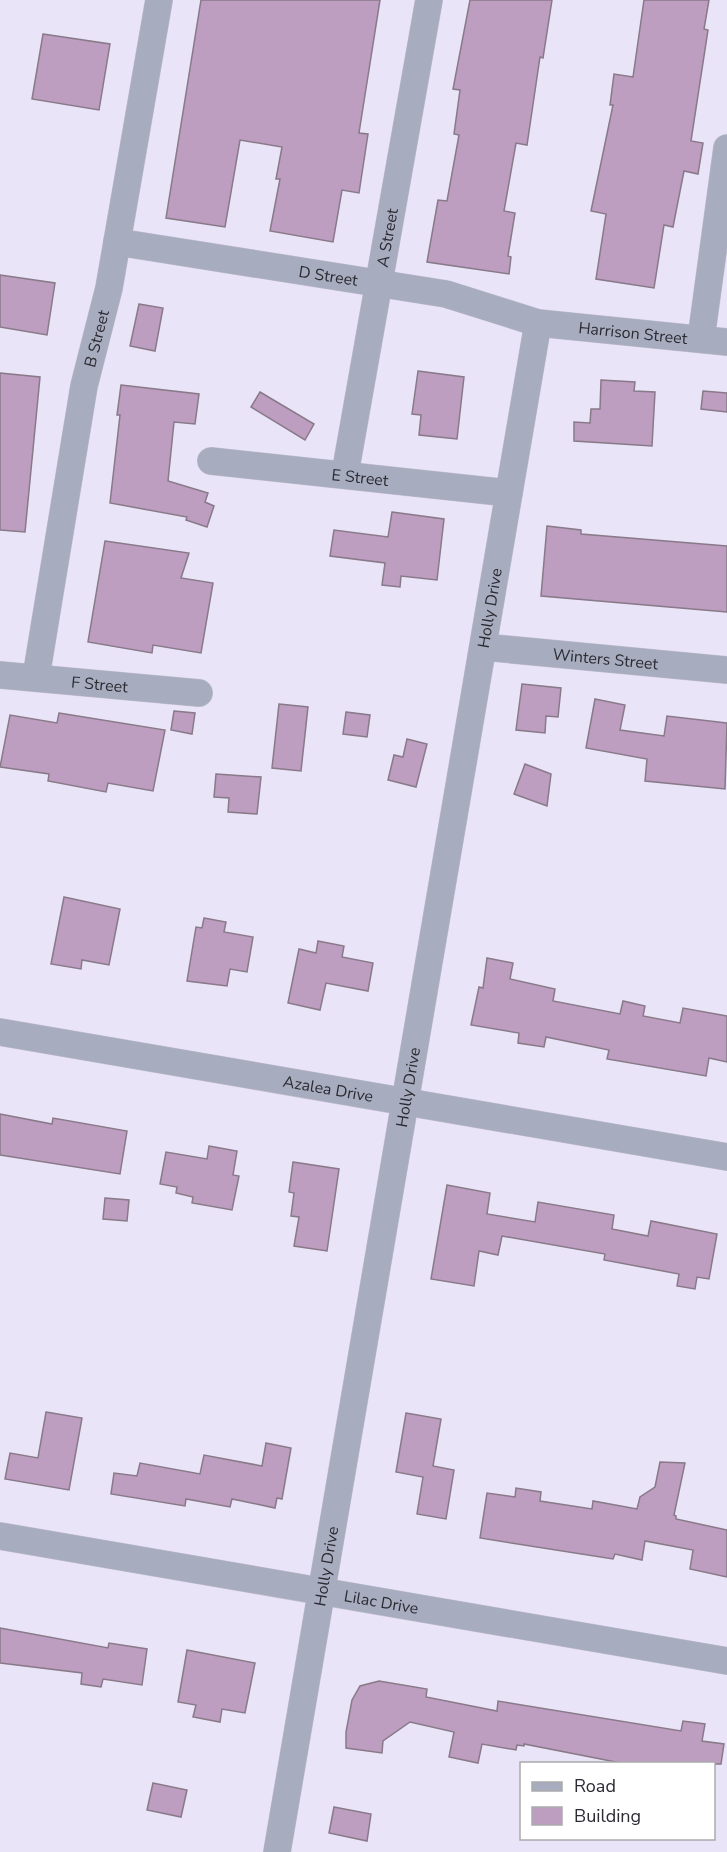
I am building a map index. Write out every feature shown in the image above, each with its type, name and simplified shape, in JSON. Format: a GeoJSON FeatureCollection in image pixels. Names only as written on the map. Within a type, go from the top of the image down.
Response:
{"type":"FeatureCollection","features":[{"type":"Feature","properties":{"kind":"street","name":"B Street"},"geometry":{"type":"LineString","coordinates":[[36,677],[84,386],[104,315],[159,0]]}},
{"type":"Feature","properties":{"kind":"street","name":"A Street"},"geometry":{"type":"LineString","coordinates":[[345,474],[429,0]]}},
{"type":"Feature","properties":{"kind":"street"},"geometry":{"type":"LineString","coordinates":[[714,340],[727,148]]}},
{"type":"Feature","properties":{"kind":"street","name":"D Street"},"geometry":{"type":"LineString","coordinates":[[117,242],[380,281],[446,294],[538,323]]}},
{"type":"Feature","properties":{"kind":"street","name":"Harrison Street"},"geometry":{"type":"LineString","coordinates":[[538,323],[714,340]]}},
{"type":"Feature","properties":{"kind":"street","name":"Holly Drive"},"geometry":{"type":"LineString","coordinates":[[277,1852],[538,323]]}},
{"type":"Feature","properties":{"kind":"street","name":"E Street"},"geometry":{"type":"LineString","coordinates":[[211,460],[509,493]]}},
{"type":"Feature","properties":{"kind":"street","name":"Winters Street"},"geometry":{"type":"LineString","coordinates":[[483,647],[727,670]]}},
{"type":"Feature","properties":{"kind":"street","name":"F Street"},"geometry":{"type":"LineString","coordinates":[[0,675],[199,693]]}},
{"type":"Feature","properties":{"kind":"street","name":"Azalea Drive"},"geometry":{"type":"LineString","coordinates":[[0,1032],[727,1157]]}},
{"type":"Feature","properties":{"kind":"street","name":"Lilac Drive"},"geometry":{"type":"LineString","coordinates":[[0,1536],[727,1661]]}},
{"type":"Feature","properties":{"kind":"building"},"geometry":{"type":"Polygon","coordinates":[[[201,0],[380,0],[359,133],[368,134],[359,193],[342,190],[333,242],[270,231],[280,179],[276,179],[282,147],[240,140],[225,227],[166,218],[201,0]]]}},
{"type":"Feature","properties":{"kind":"building"},"geometry":{"type":"Polygon","coordinates":[[[470,0],[552,0],[543,58],[540,57],[527,145],[516,143],[504,211],[515,213],[508,256],[511,257],[509,274],[427,262],[438,200],[447,201],[459,135],[454,134],[460,90],[453,89],[470,0]]]}},
{"type":"Feature","properties":{"kind":"building"},"geometry":{"type":"Polygon","coordinates":[[[644,0],[709,0],[704,29],[708,30],[691,141],[703,143],[698,174],[684,171],[673,227],[664,225],[654,288],[596,279],[606,214],[591,211],[613,105],[610,105],[614,74],[633,77],[644,0]]]}},
{"type":"Feature","properties":{"kind":"building"},"geometry":{"type":"Polygon","coordinates":[[[43,34],[110,44],[99,110],[32,99],[43,34]]]}},
{"type":"Feature","properties":{"kind":"building"},"geometry":{"type":"Polygon","coordinates":[[[0,275],[55,283],[47,335],[0,327],[0,275]]]}},
{"type":"Feature","properties":{"kind":"building"},"geometry":{"type":"Polygon","coordinates":[[[139,304],[163,308],[155,351],[130,346],[139,304]]]}},
{"type":"Feature","properties":{"kind":"building"},"geometry":{"type":"Polygon","coordinates":[[[418,371],[464,377],[457,439],[419,435],[421,415],[412,414],[418,371]]]}},
{"type":"Feature","properties":{"kind":"building"},"geometry":{"type":"Polygon","coordinates":[[[0,373],[40,377],[25,532],[0,530],[0,373]]]}},
{"type":"Feature","properties":{"kind":"building"},"geometry":{"type":"Polygon","coordinates":[[[601,380],[635,382],[634,391],[655,392],[652,446],[574,441],[574,422],[590,423],[591,409],[600,409],[601,380]]]}},
{"type":"Feature","properties":{"kind":"building"},"geometry":{"type":"Polygon","coordinates":[[[121,385],[199,394],[195,424],[174,422],[168,481],[208,493],[205,502],[214,506],[207,527],[186,520],[187,517],[110,503],[121,385]]]}},
{"type":"Feature","properties":{"kind":"building"},"geometry":{"type":"Polygon","coordinates":[[[703,391],[727,393],[727,412],[701,409],[703,391]]]}},
{"type":"Feature","properties":{"kind":"building"},"geometry":{"type":"Polygon","coordinates":[[[260,392],[314,424],[305,440],[251,407],[260,392]]]}},
{"type":"Feature","properties":{"kind":"building"},"geometry":{"type":"Polygon","coordinates":[[[392,512],[444,519],[437,580],[401,576],[400,587],[382,585],[385,563],[330,556],[334,530],[388,537],[392,512]]]}},
{"type":"Feature","properties":{"kind":"building"},"geometry":{"type":"Polygon","coordinates":[[[547,526],[581,530],[581,534],[727,546],[727,612],[541,596],[547,526]]]}},
{"type":"Feature","properties":{"kind":"building"},"geometry":{"type":"Polygon","coordinates":[[[105,541],[189,553],[181,578],[213,583],[201,653],[153,645],[152,653],[88,642],[105,541]]]}},
{"type":"Feature","properties":{"kind":"building"},"geometry":{"type":"Polygon","coordinates":[[[522,684],[561,688],[558,717],[546,716],[545,733],[516,730],[522,684]]]}},
{"type":"Feature","properties":{"kind":"building"},"geometry":{"type":"Polygon","coordinates":[[[595,699],[625,705],[620,730],[664,736],[667,716],[727,723],[725,789],[645,781],[647,759],[586,748],[595,699]]]}},
{"type":"Feature","properties":{"kind":"building"},"geometry":{"type":"Polygon","coordinates":[[[279,704],[308,707],[301,771],[272,768],[279,704]]]}},
{"type":"Feature","properties":{"kind":"building"},"geometry":{"type":"Polygon","coordinates":[[[174,711],[195,713],[192,734],[171,730],[174,711]]]}},
{"type":"Feature","properties":{"kind":"building"},"geometry":{"type":"Polygon","coordinates":[[[346,712],[370,715],[367,737],[343,734],[346,712]]]}},
{"type":"Feature","properties":{"kind":"building"},"geometry":{"type":"Polygon","coordinates":[[[59,713],[165,730],[153,791],[108,783],[106,792],[48,781],[49,774],[0,767],[10,715],[57,723],[59,713]]]}},
{"type":"Feature","properties":{"kind":"building"},"geometry":{"type":"Polygon","coordinates":[[[407,739],[427,744],[416,787],[388,780],[394,755],[403,757],[407,739]]]}},
{"type":"Feature","properties":{"kind":"building"},"geometry":{"type":"Polygon","coordinates":[[[525,764],[551,774],[547,806],[514,794],[525,764]]]}},
{"type":"Feature","properties":{"kind":"building"},"geometry":{"type":"Polygon","coordinates":[[[216,774],[261,777],[257,814],[228,812],[229,798],[214,797],[216,774]]]}},
{"type":"Feature","properties":{"kind":"building"},"geometry":{"type":"Polygon","coordinates":[[[64,897],[120,909],[109,965],[82,960],[81,969],[51,964],[64,897]]]}},
{"type":"Feature","properties":{"kind":"building"},"geometry":{"type":"Polygon","coordinates":[[[204,918],[226,922],[224,932],[253,937],[247,972],[230,969],[227,986],[187,981],[196,927],[202,928],[204,918]]]}},
{"type":"Feature","properties":{"kind":"building"},"geometry":{"type":"Polygon","coordinates":[[[318,941],[344,946],[342,957],[373,963],[368,991],[326,983],[320,1010],[288,1003],[299,949],[316,953],[318,941]]]}},
{"type":"Feature","properties":{"kind":"building"},"geometry":{"type":"Polygon","coordinates":[[[487,958],[513,963],[510,979],[555,989],[553,1001],[620,1014],[623,1001],[645,1006],[643,1016],[680,1023],[683,1008],[727,1016],[727,1062],[709,1058],[706,1076],[607,1059],[609,1050],[546,1037],[544,1047],[518,1043],[519,1033],[471,1025],[479,987],[483,988],[487,958]]]}},
{"type":"Feature","properties":{"kind":"building"},"geometry":{"type":"Polygon","coordinates":[[[0,1114],[52,1124],[53,1118],[127,1131],[120,1174],[0,1155],[0,1114]]]}},
{"type":"Feature","properties":{"kind":"building"},"geometry":{"type":"Polygon","coordinates":[[[209,1146],[237,1151],[233,1175],[239,1176],[232,1210],[192,1203],[193,1197],[176,1193],[177,1187],[160,1184],[166,1152],[207,1159],[209,1146]]]}},
{"type":"Feature","properties":{"kind":"building"},"geometry":{"type":"Polygon","coordinates":[[[293,1162],[339,1169],[327,1251],[294,1246],[299,1217],[291,1216],[294,1193],[289,1192],[293,1162]]]}},
{"type":"Feature","properties":{"kind":"building"},"geometry":{"type":"Polygon","coordinates":[[[447,1185],[490,1193],[487,1214],[535,1222],[538,1202],[614,1215],[612,1229],[648,1236],[651,1221],[717,1234],[709,1279],[697,1277],[695,1289],[677,1286],[679,1274],[604,1260],[605,1254],[502,1236],[498,1255],[479,1251],[474,1286],[431,1279],[447,1185]]]}},
{"type":"Feature","properties":{"kind":"building"},"geometry":{"type":"Polygon","coordinates":[[[105,1198],[129,1200],[127,1221],[103,1219],[105,1198]]]}},
{"type":"Feature","properties":{"kind":"building"},"geometry":{"type":"Polygon","coordinates":[[[46,1412],[82,1418],[69,1490],[5,1479],[10,1453],[38,1458],[46,1412]]]}},
{"type":"Feature","properties":{"kind":"building"},"geometry":{"type":"Polygon","coordinates":[[[406,1413],[441,1419],[433,1466],[454,1470],[446,1519],[417,1514],[423,1477],[396,1472],[406,1413]]]}},
{"type":"Feature","properties":{"kind":"building"},"geometry":{"type":"Polygon","coordinates":[[[266,1443],[291,1448],[282,1499],[277,1498],[275,1508],[232,1499],[230,1507],[186,1499],[185,1506],[111,1494],[114,1473],[137,1476],[140,1463],[200,1474],[204,1455],[262,1466],[266,1443]]]}},
{"type":"Feature","properties":{"kind":"building"},"geometry":{"type":"Polygon","coordinates":[[[660,1462],[685,1463],[674,1515],[676,1519],[727,1530],[727,1577],[690,1569],[693,1550],[645,1541],[642,1560],[615,1554],[613,1559],[480,1538],[487,1493],[515,1497],[516,1488],[541,1492],[540,1501],[592,1509],[593,1501],[637,1509],[640,1497],[655,1487],[660,1462]]]}},
{"type":"Feature","properties":{"kind":"building"},"geometry":{"type":"Polygon","coordinates":[[[0,1628],[108,1648],[109,1643],[147,1649],[142,1685],[103,1679],[101,1687],[81,1684],[82,1673],[0,1663],[0,1628]]]}},
{"type":"Feature","properties":{"kind":"building"},"geometry":{"type":"Polygon","coordinates":[[[187,1650],[255,1663],[245,1713],[222,1709],[220,1722],[193,1717],[196,1705],[178,1702],[187,1650]]]}},
{"type":"Feature","properties":{"kind":"building"},"geometry":{"type":"Polygon","coordinates":[[[379,1681],[427,1689],[426,1697],[497,1711],[498,1701],[681,1731],[683,1721],[705,1724],[702,1741],[724,1744],[721,1764],[715,1764],[715,1762],[616,1762],[524,1744],[524,1746],[517,1745],[516,1750],[482,1744],[478,1763],[449,1757],[454,1732],[410,1722],[383,1741],[382,1753],[346,1748],[346,1732],[352,1700],[360,1686],[379,1681]]]}},
{"type":"Feature","properties":{"kind":"building"},"geometry":{"type":"Polygon","coordinates":[[[153,1783],[187,1790],[181,1817],[147,1810],[153,1783]]]}},
{"type":"Feature","properties":{"kind":"building"},"geometry":{"type":"Polygon","coordinates":[[[334,1807],[371,1814],[367,1841],[329,1833],[334,1807]]]}}]}
